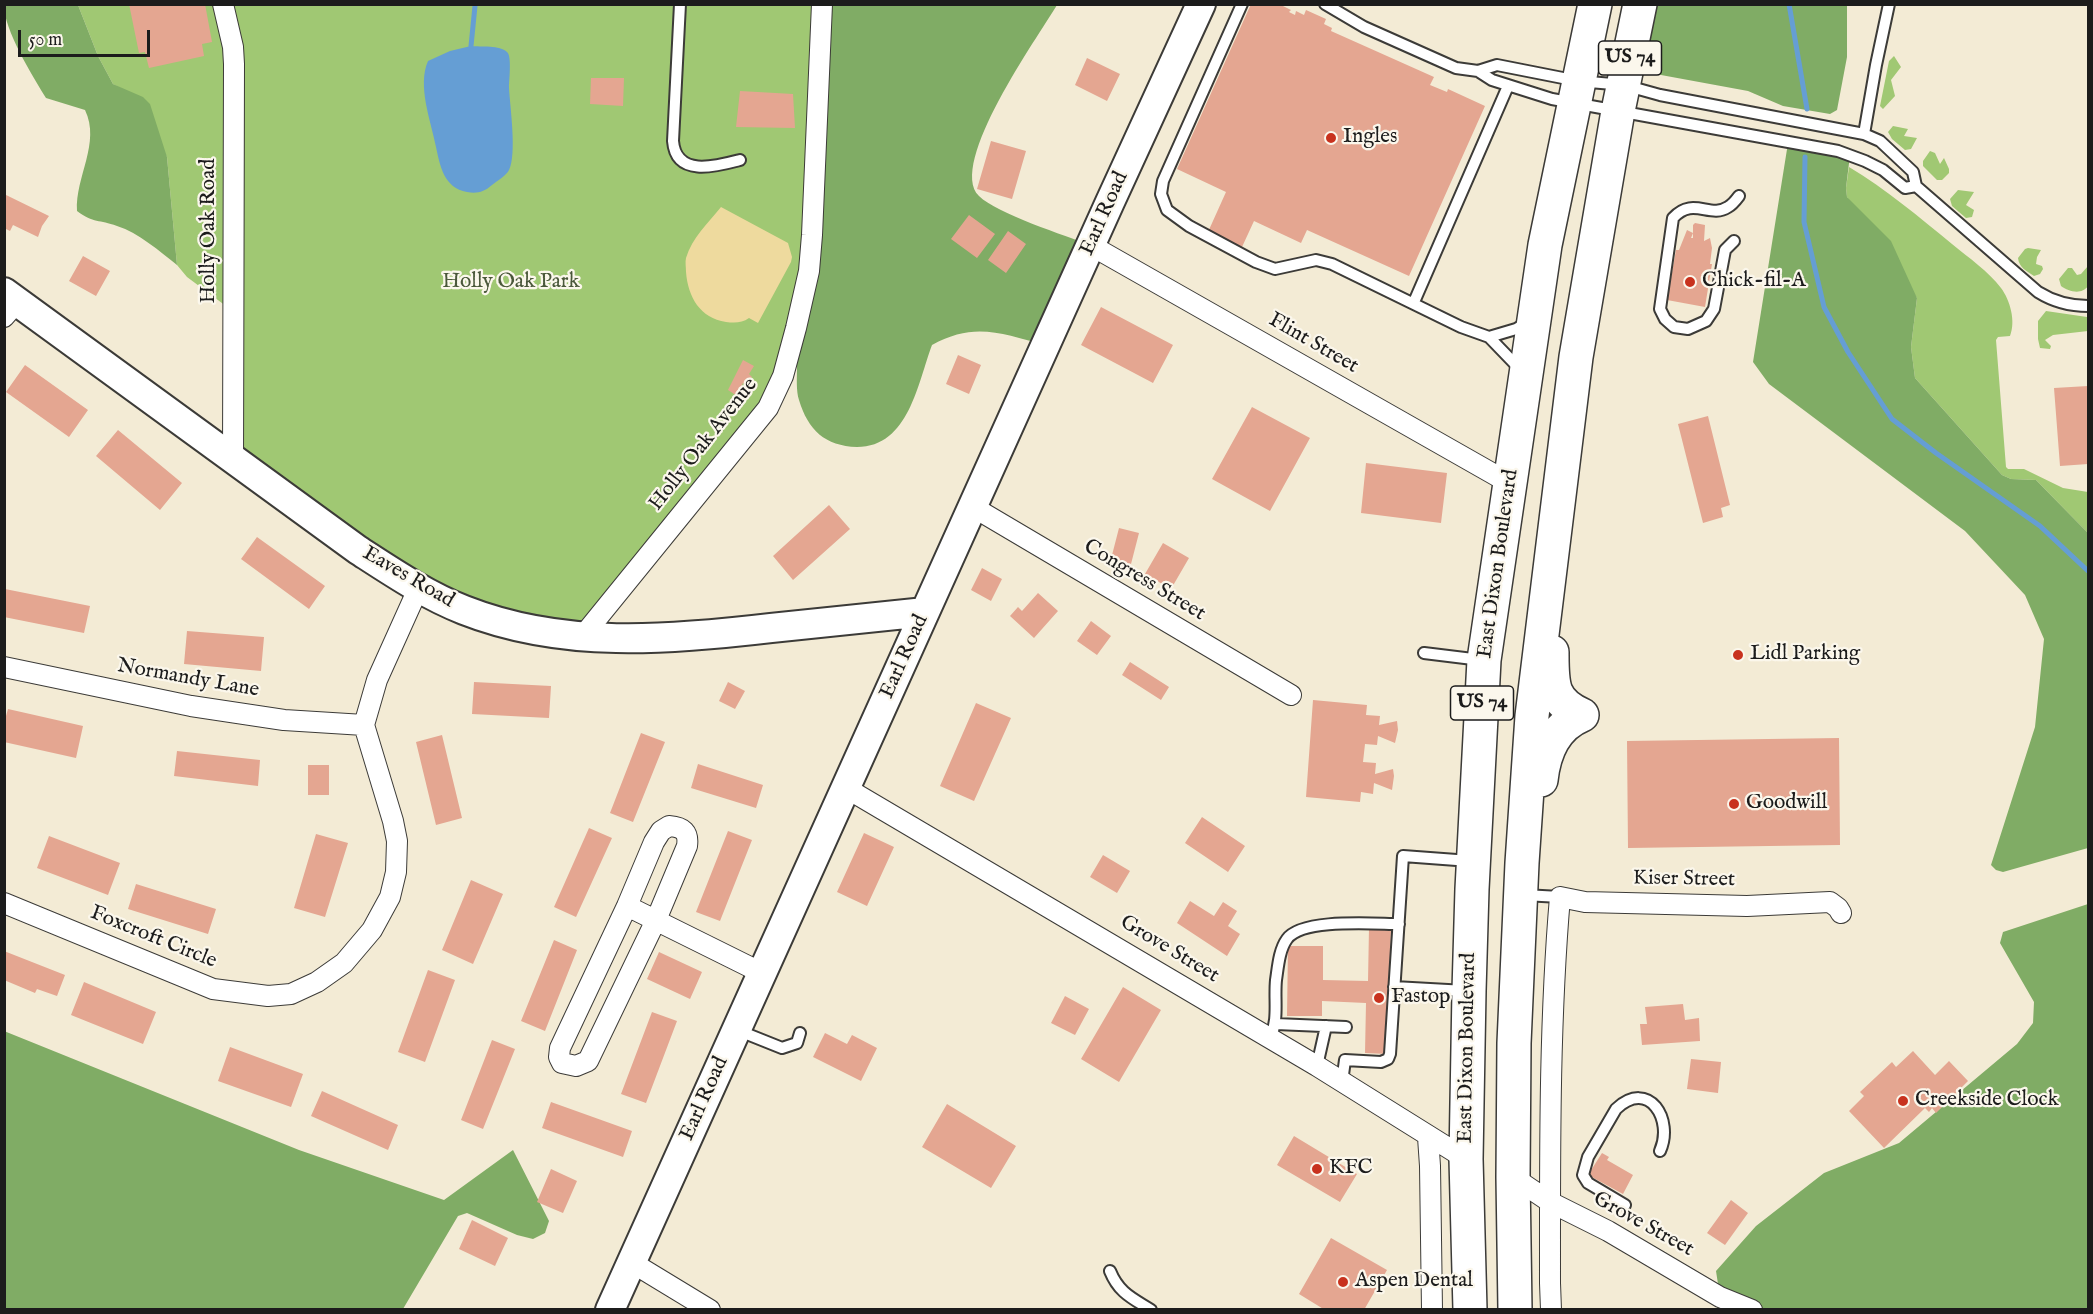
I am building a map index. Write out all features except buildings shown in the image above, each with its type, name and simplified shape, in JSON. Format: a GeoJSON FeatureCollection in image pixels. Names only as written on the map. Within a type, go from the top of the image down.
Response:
{"type":"FeatureCollection","features":[{"type":"Feature","properties":{"kind":"highway","name":"East Dixon Boulevard"},"geometry":{"type":"LineString","coordinates":[[1470,1310],[1466,1159],[1469,991],[1484,660],[1545,245],[1595,4]]}},
{"type":"Feature","properties":{"kind":"highway","name":"US 74"},"geometry":{"type":"LineString","coordinates":[[1515,1310],[1514,1043],[1521,879],[1532,716],[1576,357],[1621,98],[1640,4]]}},
{"type":"Feature","properties":{"kind":"highway"},"geometry":{"type":"LineString","coordinates":[[1521,879],[1526,861],[1531,855],[1542,769],[1547,753],[1567,722],[1582,715],[1563,704],[1552,679],[1555,527]]}},
{"type":"Feature","properties":{"kind":"highway"},"geometry":{"type":"LineString","coordinates":[[1473,875],[1486,947],[1496,1150],[1500,1161],[1513,1177]]}},
{"type":"Feature","properties":{"kind":"highway"},"geometry":{"type":"LineString","coordinates":[[1466,1159],[1479,1169],[1489,1188],[1496,1310]]}},
{"type":"Feature","properties":{"kind":"main road","name":"Earl Road"},"geometry":{"type":"LineString","coordinates":[[610,1310],[1201,4]]}},
{"type":"Feature","properties":{"kind":"main road","name":"Eaves Road"},"geometry":{"type":"LineString","coordinates":[[9,304],[233,459],[358,550],[418,589],[465,611],[511,625],[582,637],[644,639],[705,636],[925,612]]}},
{"type":"Feature","properties":{"kind":"street","name":"Holly Oak Road"},"geometry":{"type":"LineString","coordinates":[[223,4],[233,47],[234,63],[233,459]]}},
{"type":"Feature","properties":{"kind":"street","name":"Holly Oak Avenue"},"geometry":{"type":"LineString","coordinates":[[582,637],[768,408],[783,376],[809,271],[822,4]]}},
{"type":"Feature","properties":{"kind":"street","name":"Flint Street"},"geometry":{"type":"LineString","coordinates":[[1092,246],[1511,484]]}},
{"type":"Feature","properties":{"kind":"street","name":"Congress Street"},"geometry":{"type":"LineString","coordinates":[[973,507],[1291,695]]}},
{"type":"Feature","properties":{"kind":"street"},"geometry":{"type":"LineString","coordinates":[[364,725],[377,680],[418,589]]}},
{"type":"Feature","properties":{"kind":"street","name":"Normandy Lane"},"geometry":{"type":"LineString","coordinates":[[4,667],[191,706],[284,720],[364,725]]}},
{"type":"Feature","properties":{"kind":"street","name":"Foxcroft Circle"},"geometry":{"type":"LineString","coordinates":[[4,903],[213,989],[268,996],[291,994],[316,982],[344,963],[372,930],[390,897],[396,872],[397,842],[393,821],[364,725]]}},
{"type":"Feature","properties":{"kind":"street","name":"Grove Street"},"geometry":{"type":"LineString","coordinates":[[846,788],[1273,1031],[1317,1066],[1466,1159]]}},
{"type":"Feature","properties":{"kind":"street"},"geometry":{"type":"LineString","coordinates":[[669,826],[681,828],[688,835],[687,846],[656,920],[588,1061],[576,1066],[562,1063],[559,1056],[560,1048],[627,906],[654,842],[661,831],[669,826]]}},
{"type":"Feature","properties":{"kind":"street"},"geometry":{"type":"LineString","coordinates":[[1551,1310],[1551,1058],[1554,966],[1560,897]]}},
{"type":"Feature","properties":{"kind":"street","name":"Kiser Street"},"geometry":{"type":"LineString","coordinates":[[1560,897],[1585,902],[1747,906],[1830,902],[1841,913]]}},
{"type":"Feature","properties":{"kind":"street"},"geometry":{"type":"LineString","coordinates":[[627,906],[762,973]]}},
{"type":"Feature","properties":{"kind":"street","name":"East Dixon Boulevard"},"geometry":{"type":"LineString","coordinates":[[1428,1137],[1432,1310]]}},
{"type":"Feature","properties":{"kind":"street","name":"Grove Street"},"geometry":{"type":"LineString","coordinates":[[1513,1177],[1550,1202],[1608,1231],[1720,1297],[1752,1310]]}},
{"type":"Feature","properties":{"kind":"street"},"geometry":{"type":"LineString","coordinates":[[631,1262],[710,1310]]}},
{"type":"Feature","properties":{"kind":"lane"},"geometry":{"type":"LineString","coordinates":[[680,4],[673,141],[676,154],[687,163],[705,168],[740,160]]}},
{"type":"Feature","properties":{"kind":"lane"},"geometry":{"type":"LineString","coordinates":[[1242,4],[1163,181],[1161,194],[1167,210],[1189,226],[1256,262],[1275,269],[1316,260],[1332,264],[1461,327],[1489,337],[1516,365],[1524,382]]}},
{"type":"Feature","properties":{"kind":"lane"},"geometry":{"type":"LineString","coordinates":[[1324,4],[1364,27],[1447,64],[1456,68],[1478,71],[1508,86],[1621,98],[1838,152],[1883,170],[1905,188],[1916,186]]}},
{"type":"Feature","properties":{"kind":"lane"},"geometry":{"type":"LineString","coordinates":[[1864,134],[1889,4]]}},
{"type":"Feature","properties":{"kind":"lane"},"geometry":{"type":"LineString","coordinates":[[1478,71],[1497,64],[1576,92],[1621,98],[1660,95],[1864,134],[1880,141],[1913,172],[1916,186],[2038,292],[2052,301],[2088,306]]}},
{"type":"Feature","properties":{"kind":"lane"},"geometry":{"type":"LineString","coordinates":[[1414,303],[1508,86]]}},
{"type":"Feature","properties":{"kind":"lane"},"geometry":{"type":"LineString","coordinates":[[1734,241],[1725,250],[1714,309],[1706,321],[1688,329],[1674,327],[1665,319],[1660,309],[1673,218],[1680,210],[1692,208],[1718,211],[1729,207],[1739,196]]}},
{"type":"Feature","properties":{"kind":"lane"},"geometry":{"type":"LineString","coordinates":[[1489,337],[1516,329],[1534,316]]}},
{"type":"Feature","properties":{"kind":"lane"},"geometry":{"type":"LineString","coordinates":[[1424,653],[1484,660]]}},
{"type":"Feature","properties":{"kind":"lane"},"geometry":{"type":"LineString","coordinates":[[1342,1082],[1345,1060],[1381,1062],[1389,1057],[1403,856],[1473,875]]}},
{"type":"Feature","properties":{"kind":"lane","name":"Kiser Street"},"geometry":{"type":"LineString","coordinates":[[1521,879],[1560,897]]}},
{"type":"Feature","properties":{"kind":"lane"},"geometry":{"type":"LineString","coordinates":[[1346,1027],[1326,1026],[1273,1031],[1276,981],[1281,952],[1286,940],[1292,934],[1306,928],[1321,925],[1399,924]]}},
{"type":"Feature","properties":{"kind":"lane"},"geometry":{"type":"LineString","coordinates":[[1394,987],[1469,991]]}},
{"type":"Feature","properties":{"kind":"lane"},"geometry":{"type":"LineString","coordinates":[[1317,1066],[1326,1026]]}},
{"type":"Feature","properties":{"kind":"lane"},"geometry":{"type":"LineString","coordinates":[[736,1030],[782,1048],[797,1043],[800,1034]]}},
{"type":"Feature","properties":{"kind":"lane"},"geometry":{"type":"LineString","coordinates":[[1624,1205],[1588,1183],[1583,1175],[1588,1157],[1616,1109],[1636,1097],[1654,1104],[1662,1121],[1664,1136],[1660,1151]]}},
{"type":"Feature","properties":{"kind":"lane"},"geometry":{"type":"LineString","coordinates":[[1110,1271],[1116,1284],[1124,1293],[1151,1310]]}},
{"type":"Feature","properties":{"kind":"green space"},"geometry":{"type":"Polygon","coordinates":[[[4,5],[78,5],[98,56],[113,84],[143,97],[150,104],[167,157],[177,265],[133,233],[111,224],[92,220],[77,211],[77,198],[90,135],[85,110],[46,98],[14,39],[5,15],[4,5]]]}},
{"type":"Feature","properties":{"kind":"green space","name":"Holly Oak Park"},"geometry":{"type":"Polygon","coordinates":[[[78,5],[822,5],[812,235],[783,376],[582,637],[465,611],[233,459],[234,312],[187,277],[177,265],[167,157],[124,90],[113,84],[98,56],[78,5]]]}},
{"type":"Feature","properties":{"kind":"green space"},"geometry":{"type":"Polygon","coordinates":[[[822,5],[1057,5],[999,100],[975,157],[972,180],[979,196],[1000,210],[1092,246],[1046,345],[1002,334],[975,332],[962,333],[932,345],[916,394],[900,424],[889,436],[875,444],[857,447],[827,440],[819,434],[807,420],[797,389],[798,309],[822,5]]]}},
{"type":"Feature","properties":{"kind":"green space"},"geometry":{"type":"Polygon","coordinates":[[[1651,5],[1847,5],[1847,57],[1837,110],[1830,114],[1783,106],[1748,91],[1654,72],[1645,57],[1651,5]]]}},
{"type":"Feature","properties":{"kind":"green space"},"geometry":{"type":"Polygon","coordinates":[[[1894,56],[1901,67],[1891,80],[1895,96],[1883,109],[1880,106],[1889,61],[1894,56]]]}},
{"type":"Feature","properties":{"kind":"green space"},"geometry":{"type":"Polygon","coordinates":[[[1893,126],[1908,129],[1904,136],[1917,138],[1911,149],[1905,150],[1892,139],[1888,132],[1893,126]]]}},
{"type":"Feature","properties":{"kind":"green space"},"geometry":{"type":"Polygon","coordinates":[[[1788,143],[1850,155],[1847,197],[1891,241],[1917,298],[1911,347],[1915,378],[2002,475],[2011,479],[2036,480],[2088,533],[2088,848],[2003,872],[1991,865],[2035,727],[2044,639],[2025,595],[1965,531],[1769,384],[1753,362],[1788,143]]]}},
{"type":"Feature","properties":{"kind":"green space"},"geometry":{"type":"Polygon","coordinates":[[[1930,151],[1935,153],[1940,164],[1944,158],[1949,169],[1949,173],[1942,180],[1937,180],[1923,166],[1923,161],[1930,151]]]}},
{"type":"Feature","properties":{"kind":"green space"},"geometry":{"type":"Polygon","coordinates":[[[1849,167],[1915,214],[1972,260],[2001,288],[2011,311],[2012,324],[2010,336],[1998,337],[1996,340],[2006,467],[2024,469],[2063,488],[2088,492],[2088,533],[2036,480],[2011,479],[2002,475],[1915,378],[1911,347],[1917,298],[1847,197],[1849,167]]]}},
{"type":"Feature","properties":{"kind":"green space"},"geometry":{"type":"Polygon","coordinates":[[[1958,190],[1974,192],[1966,205],[1974,210],[1972,217],[1966,218],[1952,206],[1950,199],[1958,190]]]}},
{"type":"Feature","properties":{"kind":"green space"},"geometry":{"type":"Polygon","coordinates":[[[2028,248],[2041,250],[2036,264],[2042,266],[2043,269],[2040,274],[2034,276],[2024,269],[2018,258],[2028,248]]]}},
{"type":"Feature","properties":{"kind":"green space"},"geometry":{"type":"Polygon","coordinates":[[[2088,266],[2088,286],[2085,289],[2075,292],[2061,286],[2059,279],[2068,268],[2072,268],[2077,275],[2088,266]]]}},
{"type":"Feature","properties":{"kind":"green space"},"geometry":{"type":"Polygon","coordinates":[[[2046,311],[2087,317],[2088,331],[2053,335],[2045,340],[2051,346],[2050,349],[2040,348],[2038,321],[2046,311]]]}},
{"type":"Feature","properties":{"kind":"green space"},"geometry":{"type":"Polygon","coordinates":[[[2088,904],[2088,1309],[1752,1309],[1720,1297],[1716,1271],[1756,1226],[1824,1173],[1899,1143],[2017,1044],[2033,1023],[2034,1002],[2000,943],[2003,932],[2088,904]]]}},
{"type":"Feature","properties":{"kind":"green space"},"geometry":{"type":"Polygon","coordinates":[[[4,1031],[299,1150],[444,1200],[513,1150],[549,1221],[545,1233],[533,1239],[517,1235],[467,1213],[458,1216],[403,1309],[5,1309],[4,1031]]]}},
{"type":"Feature","properties":{"kind":"sand"},"geometry":{"type":"Polygon","coordinates":[[[721,207],[788,243],[791,262],[758,323],[749,318],[741,322],[717,320],[702,311],[689,290],[686,258],[692,244],[721,207]]]}},
{"type":"Feature","properties":{"kind":"water"},"geometry":{"type":"Polygon","coordinates":[[[471,46],[500,48],[509,54],[513,142],[513,153],[508,172],[486,189],[474,193],[459,190],[444,175],[424,92],[428,61],[450,51],[471,46]]]}},
{"type":"Feature","properties":{"kind":"waterway"},"geometry":{"type":"LineString","coordinates":[[1789,4],[1807,109]]}},
{"type":"Feature","properties":{"kind":"waterway"},"geometry":{"type":"LineString","coordinates":[[471,46],[475,6]]}},
{"type":"Feature","properties":{"kind":"waterway"},"geometry":{"type":"LineString","coordinates":[[1805,157],[1804,222],[1824,307],[1848,352],[1892,419],[2040,526],[2088,571]]}},
{"type":"Feature","properties":{"kind":"place","name":"Ingles"},"geometry":{"type":"Point","coordinates":[1331,138]}},
{"type":"Feature","properties":{"kind":"place","name":"Chick-fil-A"},"geometry":{"type":"Point","coordinates":[1690,282]}},
{"type":"Feature","properties":{"kind":"place","name":"Lidl Parking"},"geometry":{"type":"Point","coordinates":[1738,655]}},
{"type":"Feature","properties":{"kind":"place","name":"Goodwill"},"geometry":{"type":"Point","coordinates":[1734,804]}},
{"type":"Feature","properties":{"kind":"place","name":"Fastop"},"geometry":{"type":"Point","coordinates":[1379,998]}},
{"type":"Feature","properties":{"kind":"place","name":"Creekside Clock"},"geometry":{"type":"Point","coordinates":[1903,1101]}},
{"type":"Feature","properties":{"kind":"place","name":"KFC"},"geometry":{"type":"Point","coordinates":[1317,1169]}},
{"type":"Feature","properties":{"kind":"place","name":"Aspen Dental"},"geometry":{"type":"Point","coordinates":[1343,1282]}}]}
